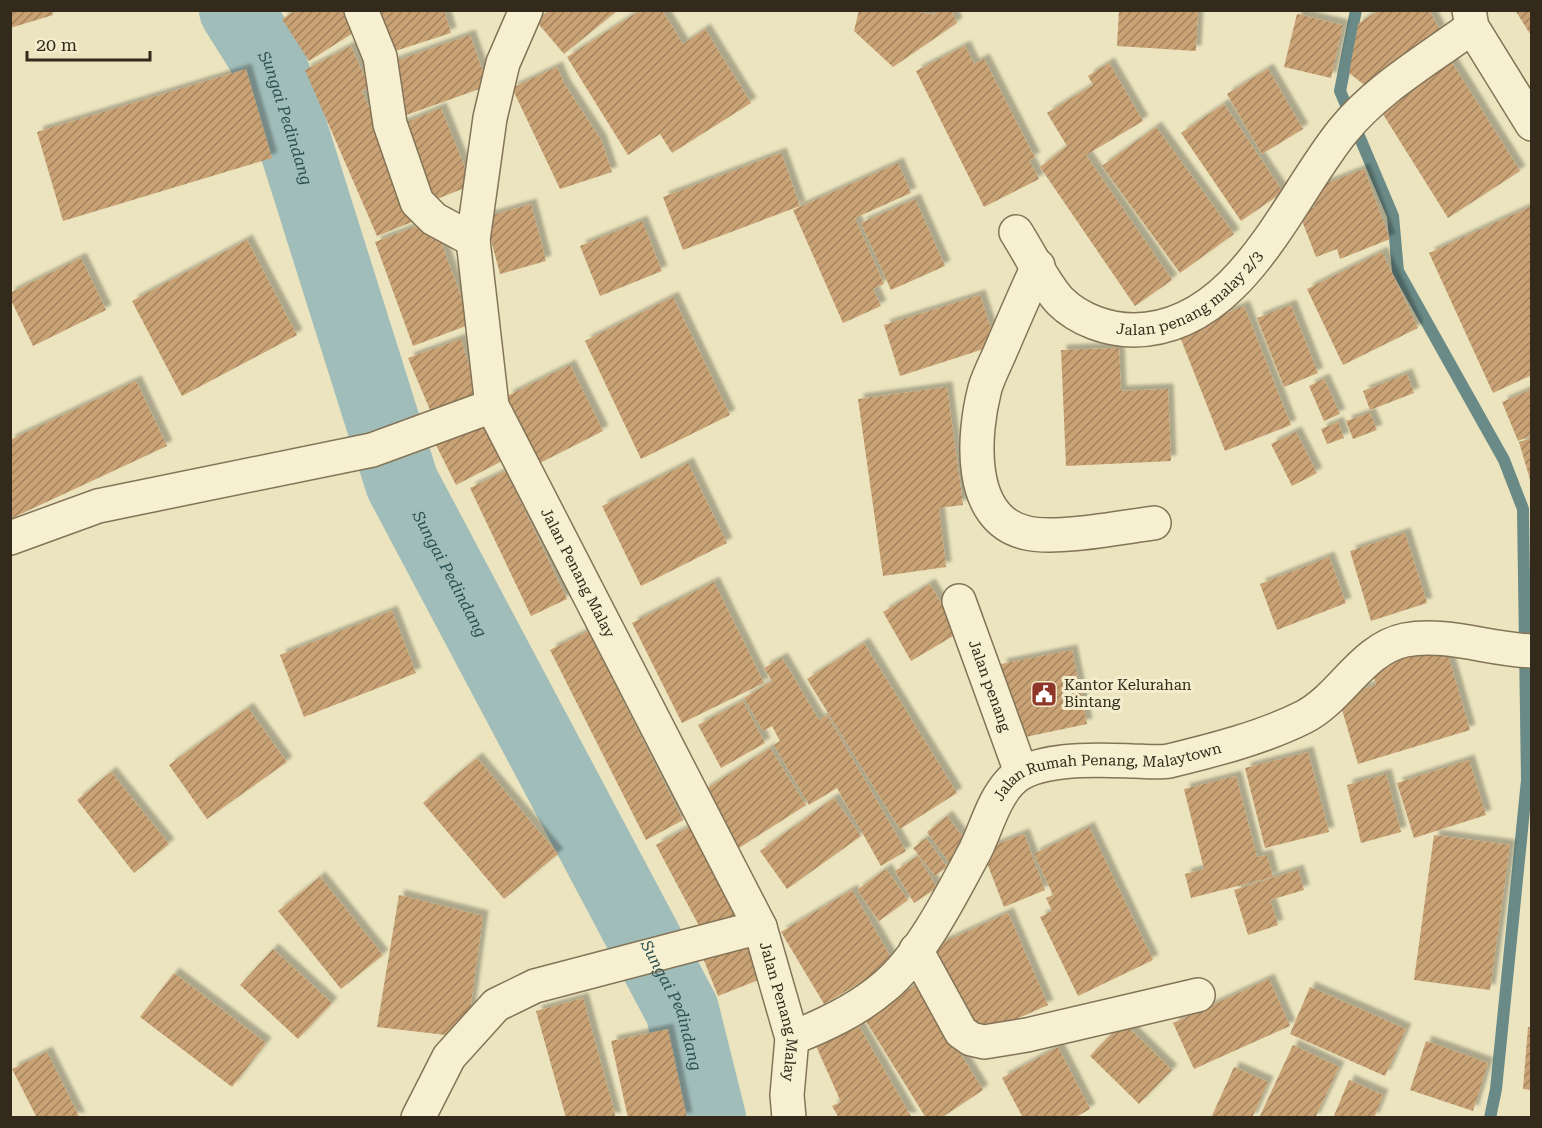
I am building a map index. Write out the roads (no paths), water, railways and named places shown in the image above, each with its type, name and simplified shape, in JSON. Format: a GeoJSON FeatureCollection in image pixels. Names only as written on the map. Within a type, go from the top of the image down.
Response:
{"type":"FeatureCollection","features":[{"type":"Feature","properties":{"kind":"street"},"geometry":{"type":"LineString","coordinates":[[362,10],[380,57],[390,124],[417,202],[434,219],[473,240]]}},
{"type":"Feature","properties":{"kind":"street","name":"Jalan Penang Malay"},"geometry":{"type":"LineString","coordinates":[[526,10],[500,74],[490,118],[473,240],[492,406],[760,927],[792,1038],[788,1095],[789,1118]]}},
{"type":"Feature","properties":{"kind":"street"},"geometry":{"type":"LineString","coordinates":[[1471,19],[1532,124]]}},
{"type":"Feature","properties":{"kind":"street","name":"Jalan penang malay 2/3"},"geometry":{"type":"LineString","coordinates":[[1016,232],[1060,300],[1082,317],[1104,327],[1125,330],[1159,330],[1201,310],[1235,282],[1290,212],[1312,173],[1343,131],[1367,105],[1471,19]]}},
{"type":"Feature","properties":{"kind":"street"},"geometry":{"type":"LineString","coordinates":[[1038,266],[986,386],[978,424],[977,462],[983,492],[989,507],[1013,529],[1029,534],[1080,532],[1154,523]]}},
{"type":"Feature","properties":{"kind":"street"},"geometry":{"type":"LineString","coordinates":[[10,538],[98,506],[372,450],[492,406]]}},
{"type":"Feature","properties":{"kind":"street","name":"Jalan penang"},"geometry":{"type":"LineString","coordinates":[[959,601],[1021,772]]}},
{"type":"Feature","properties":{"kind":"street","name":"Jalan Rumah Penang, Malaytown"},"geometry":{"type":"LineString","coordinates":[[792,1038],[820,1027],[857,1007],[886,986],[916,950],[953,893],[1000,795],[1021,772],[1063,762],[1165,762],[1222,747],[1304,717],[1319,707],[1358,669],[1401,641],[1423,637],[1521,650]]}},
{"type":"Feature","properties":{"kind":"street"},"geometry":{"type":"LineString","coordinates":[[418,1118],[449,1057],[496,1005],[536,986],[760,927]]}},
{"type":"Feature","properties":{"kind":"street"},"geometry":{"type":"LineString","coordinates":[[916,950],[961,1032],[971,1039],[984,1042],[1027,1035],[1198,995]]}},
{"type":"Feature","properties":{"kind":"waterway","name":"Sungai Pedindang"},"geometry":{"type":"LineString","coordinates":[[236,10],[270,64],[402,483],[682,1010],[709,1118]]}},
{"type":"Feature","properties":{"kind":"waterway"},"geometry":{"type":"LineString","coordinates":[[1356,10],[1340,91],[1393,216],[1398,271],[1504,460],[1523,509],[1527,780],[1496,1089],[1490,1118]]}},
{"type":"Feature","properties":{"kind":"place","name":"Kantor Kelurahan Bintang"},"geometry":{"type":"Point","coordinates":[1044,694]}}]}
